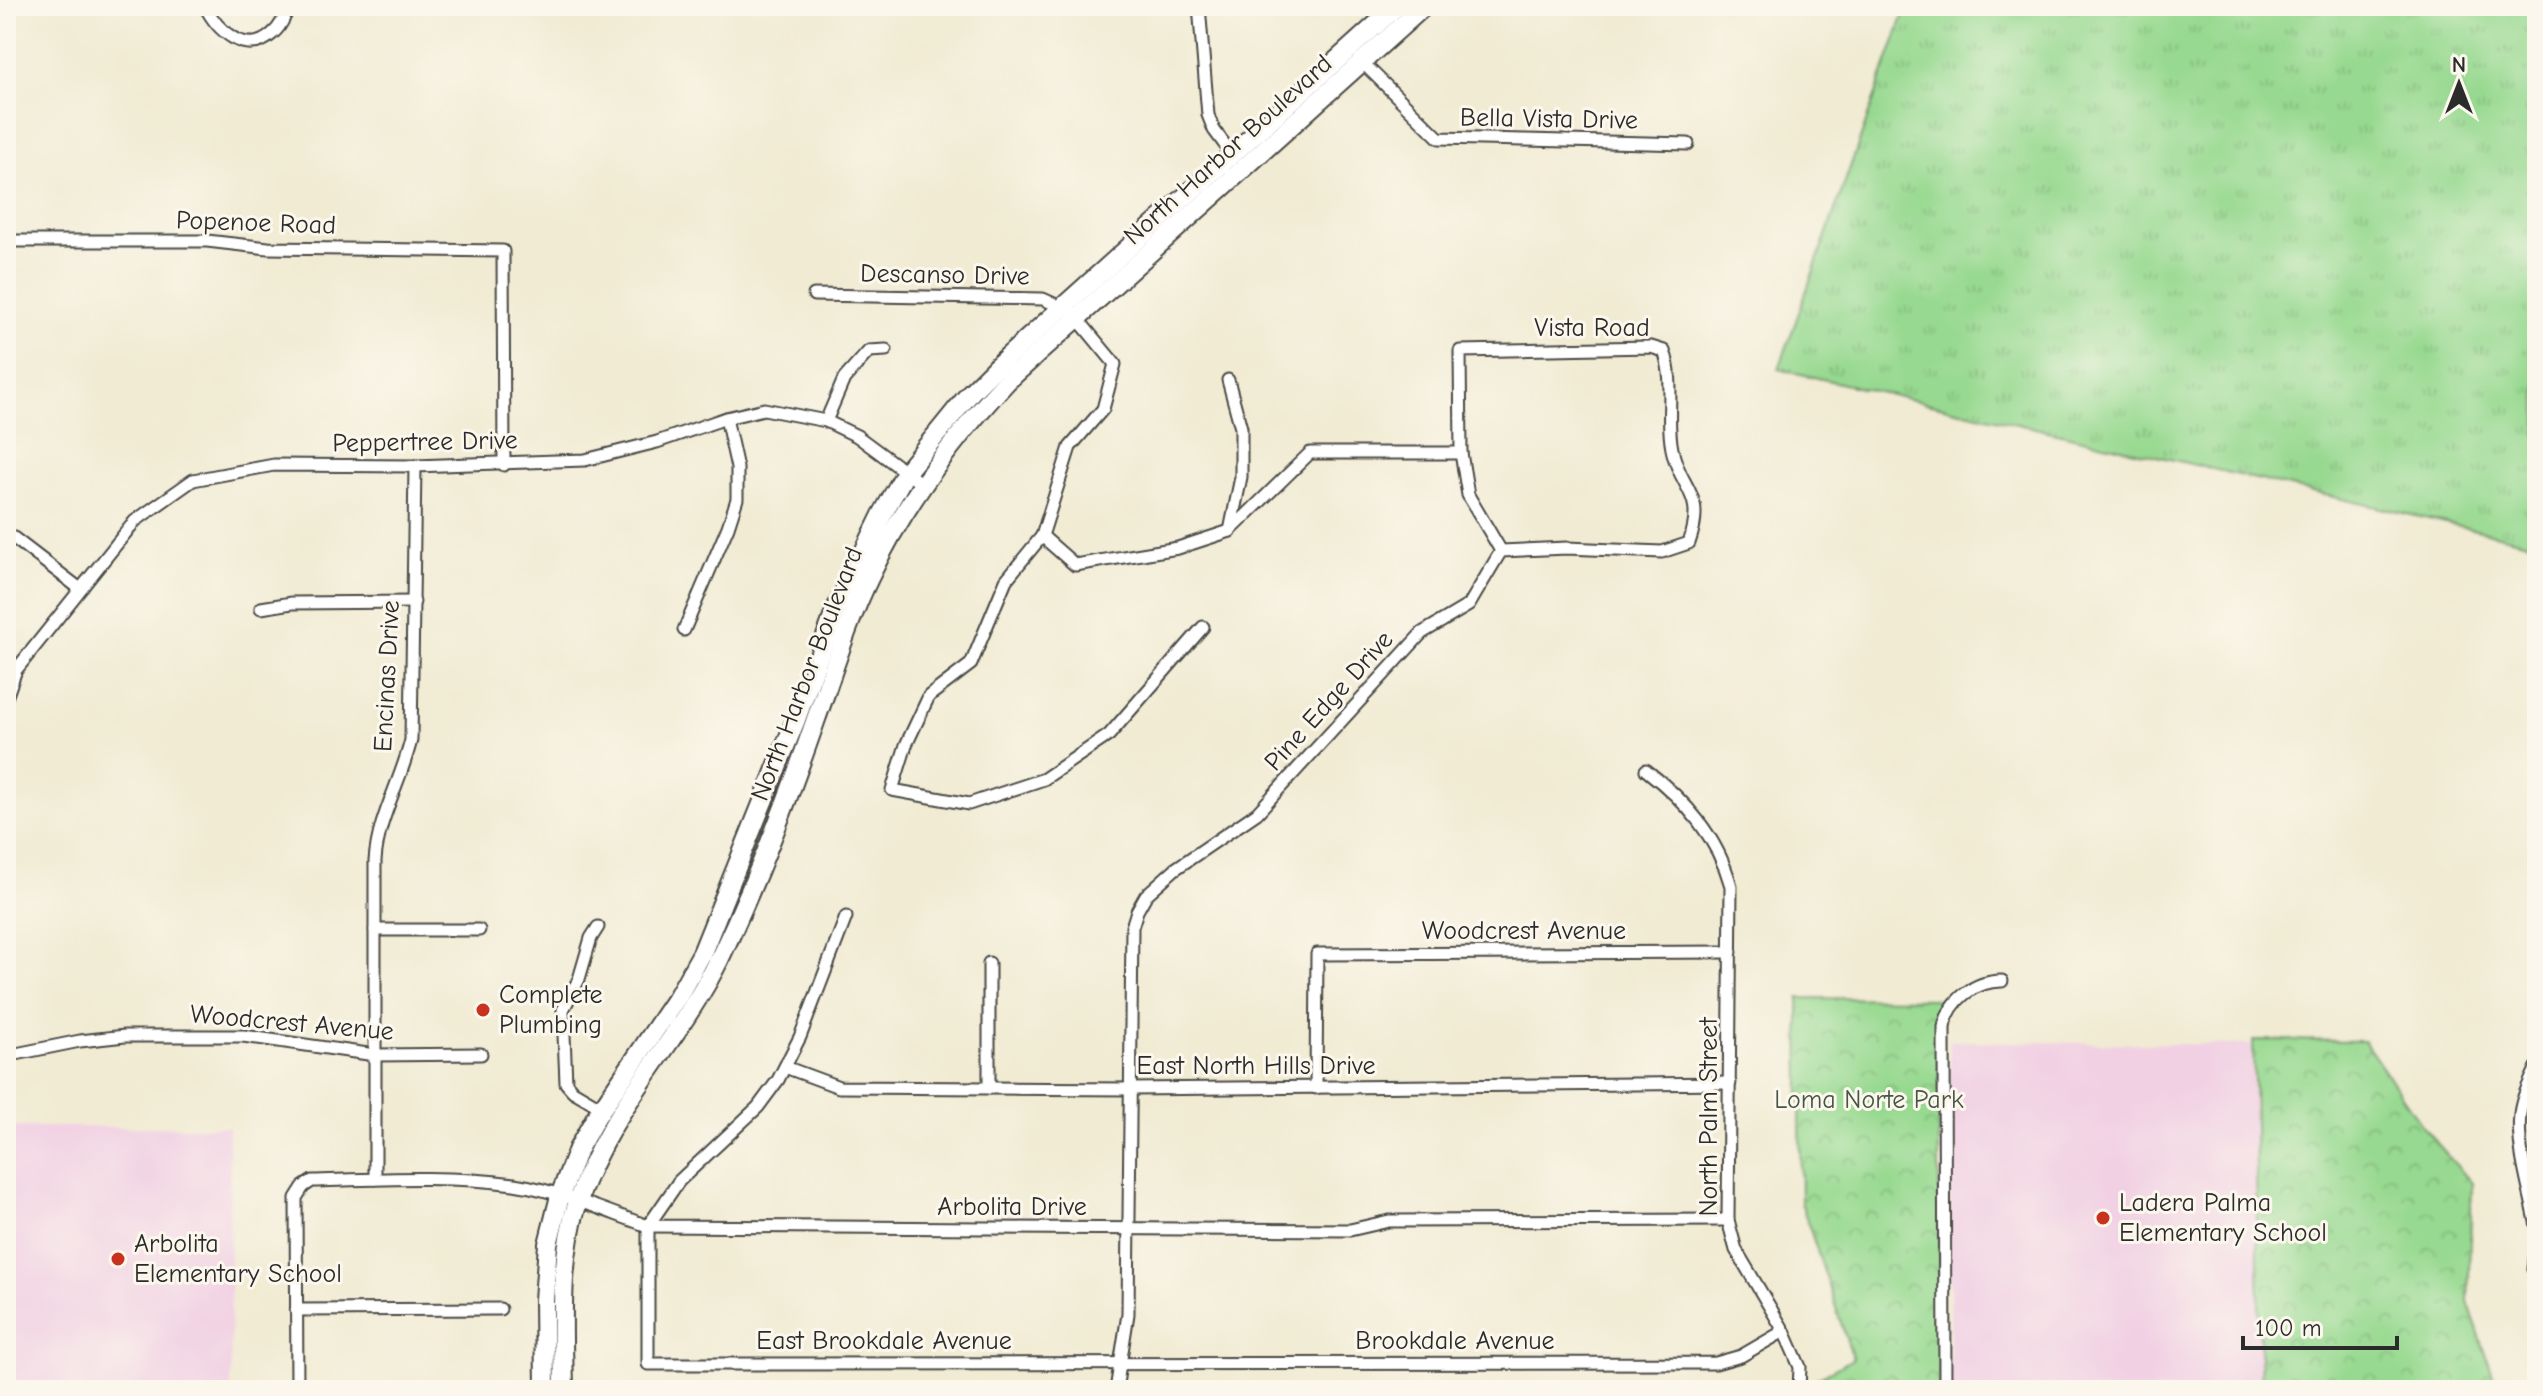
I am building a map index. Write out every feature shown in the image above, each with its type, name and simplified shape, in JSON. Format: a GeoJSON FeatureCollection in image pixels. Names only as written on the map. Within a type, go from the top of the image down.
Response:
{"type":"FeatureCollection","features":[{"type":"Feature","properties":{"kind":"main road","name":"North Harbor Boulevard"},"geometry":{"type":"LineString","coordinates":[[564,1390],[563,1297],[569,1199],[578,1149],[678,996],[702,953],[784,750],[836,609],[854,568],[906,472],[971,392],[1244,169],[1357,56],[1397,6]]}},
{"type":"Feature","properties":{"kind":"main road","name":"North Harbor Boulevard"},"geometry":{"type":"LineString","coordinates":[[545,1390],[544,1300],[548,1244],[569,1199],[611,1125],[695,1003],[718,961],[798,768],[869,577],[899,521],[962,432],[991,398],[1071,313],[1232,154],[1424,6]]}},
{"type":"Feature","properties":{"kind":"street"},"geometry":{"type":"LineString","coordinates":[[205,6],[226,34],[248,43],[260,41],[274,33],[289,6]]}},
{"type":"Feature","properties":{"kind":"street"},"geometry":{"type":"LineString","coordinates":[[1199,6],[1208,115],[1214,130],[1244,169]]}},
{"type":"Feature","properties":{"kind":"street","name":"Bella Vista Drive"},"geometry":{"type":"LineString","coordinates":[[1357,56],[1439,138],[1688,144]]}},
{"type":"Feature","properties":{"kind":"street","name":"Popenoe Road"},"geometry":{"type":"LineString","coordinates":[[6,241],[207,241],[268,248],[503,251],[504,465]]}},
{"type":"Feature","properties":{"kind":"street","name":"Descanso Drive"},"geometry":{"type":"LineString","coordinates":[[814,295],[1043,299],[1071,313]]}},
{"type":"Feature","properties":{"kind":"street"},"geometry":{"type":"LineString","coordinates":[[1071,313],[1115,364],[1103,409],[1070,447],[1042,536],[1006,580],[971,664],[929,696],[906,745],[892,790],[969,804],[1044,779],[1109,735],[1203,627]]}},
{"type":"Feature","properties":{"kind":"street","name":"Vista Road"},"geometry":{"type":"LineString","coordinates":[[1651,347],[1664,351],[1671,370],[1669,429],[1673,454],[1692,493],[1696,522],[1689,543],[1662,552],[1567,548],[1501,551],[1468,495],[1461,453],[1460,351],[1651,347]]}},
{"type":"Feature","properties":{"kind":"street"},"geometry":{"type":"LineString","coordinates":[[826,421],[844,379],[869,351],[886,350]]}},
{"type":"Feature","properties":{"kind":"street"},"geometry":{"type":"LineString","coordinates":[[1228,380],[1241,428],[1241,477],[1230,531]]}},
{"type":"Feature","properties":{"kind":"street","name":"Peppertree Drive"},"geometry":{"type":"LineString","coordinates":[[6,698],[16,670],[135,521],[193,480],[274,465],[504,465],[585,460],[657,442],[726,418],[764,409],[826,421],[857,436],[923,485]]}},
{"type":"Feature","properties":{"kind":"street"},"geometry":{"type":"LineString","coordinates":[[684,630],[737,499],[737,468],[726,418]]}},
{"type":"Feature","properties":{"kind":"street"},"geometry":{"type":"LineString","coordinates":[[1042,536],[1075,565],[1178,548],[1230,531],[1310,453],[1461,453]]}},
{"type":"Feature","properties":{"kind":"street","name":"Encinas Drive"},"geometry":{"type":"LineString","coordinates":[[375,1179],[376,840],[384,811],[404,770],[411,740],[415,466]]}},
{"type":"Feature","properties":{"kind":"street"},"geometry":{"type":"LineString","coordinates":[[6,532],[79,588]]}},
{"type":"Feature","properties":{"kind":"street","name":"Pine Edge Drive"},"geometry":{"type":"LineString","coordinates":[[1116,1390],[1128,1314],[1132,927],[1137,911],[1146,895],[1175,869],[1257,813],[1422,633],[1469,605],[1501,551]]}},
{"type":"Feature","properties":{"kind":"street"},"geometry":{"type":"LineString","coordinates":[[261,608],[292,603],[414,602]]}},
{"type":"Feature","properties":{"kind":"street","name":"North Palm Street"},"geometry":{"type":"LineString","coordinates":[[1646,770],[1700,819],[1729,876],[1728,1220],[1736,1250],[1784,1331],[1800,1367],[1799,1390]]}},
{"type":"Feature","properties":{"kind":"street"},"geometry":{"type":"LineString","coordinates":[[648,1226],[679,1181],[758,1107],[785,1067],[800,1037],[846,917]]}},
{"type":"Feature","properties":{"kind":"street"},"geometry":{"type":"LineString","coordinates":[[598,927],[591,938],[579,979],[563,1010],[563,1040],[566,1083],[573,1091],[602,1108]]}},
{"type":"Feature","properties":{"kind":"street"},"geometry":{"type":"LineString","coordinates":[[375,930],[479,930]]}},
{"type":"Feature","properties":{"kind":"street","name":"Woodcrest Avenue"},"geometry":{"type":"LineString","coordinates":[[1316,1088],[1317,954],[1731,952]]}},
{"type":"Feature","properties":{"kind":"street"},"geometry":{"type":"LineString","coordinates":[[989,963],[989,1088]]}},
{"type":"Feature","properties":{"kind":"street"},"geometry":{"type":"LineString","coordinates":[[1945,1390],[1944,1027],[1947,1013],[1954,1002],[1987,981],[2002,981]]}},
{"type":"Feature","properties":{"kind":"street","name":"Woodcrest Avenue"},"geometry":{"type":"LineString","coordinates":[[6,1056],[80,1041],[125,1036],[243,1036],[375,1055],[481,1054]]}},
{"type":"Feature","properties":{"kind":"street","name":"East North Hills Drive"},"geometry":{"type":"LineString","coordinates":[[785,1067],[839,1087],[1131,1089],[1730,1083]]}},
{"type":"Feature","properties":{"kind":"street"},"geometry":{"type":"LineString","coordinates":[[2537,1067],[2524,1097],[2520,1117],[2537,1227]]}},
{"type":"Feature","properties":{"kind":"street","name":"Arbolita Drive"},"geometry":{"type":"LineString","coordinates":[[296,1310],[296,1198],[303,1187],[312,1181],[375,1179],[516,1184],[648,1226],[1350,1230],[1389,1221],[1728,1220]]}},
{"type":"Feature","properties":{"kind":"street","name":"East Brookdale Avenue"},"geometry":{"type":"LineString","coordinates":[[648,1226],[648,1364],[1119,1363]]}},
{"type":"Feature","properties":{"kind":"street"},"geometry":{"type":"LineString","coordinates":[[2537,1240],[2534,1269],[2537,1294]]}},
{"type":"Feature","properties":{"kind":"street"},"geometry":{"type":"LineString","coordinates":[[297,1390],[296,1310],[500,1309]]}},
{"type":"Feature","properties":{"kind":"street","name":"Brookdale Avenue"},"geometry":{"type":"LineString","coordinates":[[1119,1363],[1716,1363],[1741,1356],[1784,1331]]}},
{"type":"Feature","properties":{"kind":"shaded area","name":"Ladera Palma Elementary School"},"geometry":{"type":"Polygon","coordinates":[[[1950,1041],[2251,1045],[2261,1390],[1950,1390],[1950,1041]]]}},
{"type":"Feature","properties":{"kind":"shaded area","name":"Arbolita Elementary School"},"geometry":{"type":"Polygon","coordinates":[[[6,1127],[229,1127],[231,1390],[6,1390],[6,1127]]]}},
{"type":"Feature","properties":{"kind":"green space"},"geometry":{"type":"Polygon","coordinates":[[[1907,6],[2537,6],[2537,544],[1779,369],[1907,6]]]}},
{"type":"Feature","properties":{"kind":"green space","name":"Loma Norte Park"},"geometry":{"type":"Polygon","coordinates":[[[1799,998],[1939,999],[1939,1390],[1814,1390],[1814,1380],[1853,1359],[1801,1202],[1799,998]]]}},
{"type":"Feature","properties":{"kind":"green space"},"geometry":{"type":"Polygon","coordinates":[[[2253,1040],[2364,1041],[2423,1127],[2472,1183],[2468,1301],[2498,1390],[2261,1390],[2253,1040]]]}},
{"type":"Feature","properties":{"kind":"place","name":"Complete Plumbing"},"geometry":{"type":"Point","coordinates":[483,1010]}},
{"type":"Feature","properties":{"kind":"place","name":"Ladera Palma Elementary School"},"geometry":{"type":"Point","coordinates":[2103,1218]}},
{"type":"Feature","properties":{"kind":"place","name":"Arbolita Elementary School"},"geometry":{"type":"Point","coordinates":[118,1259]}}]}
